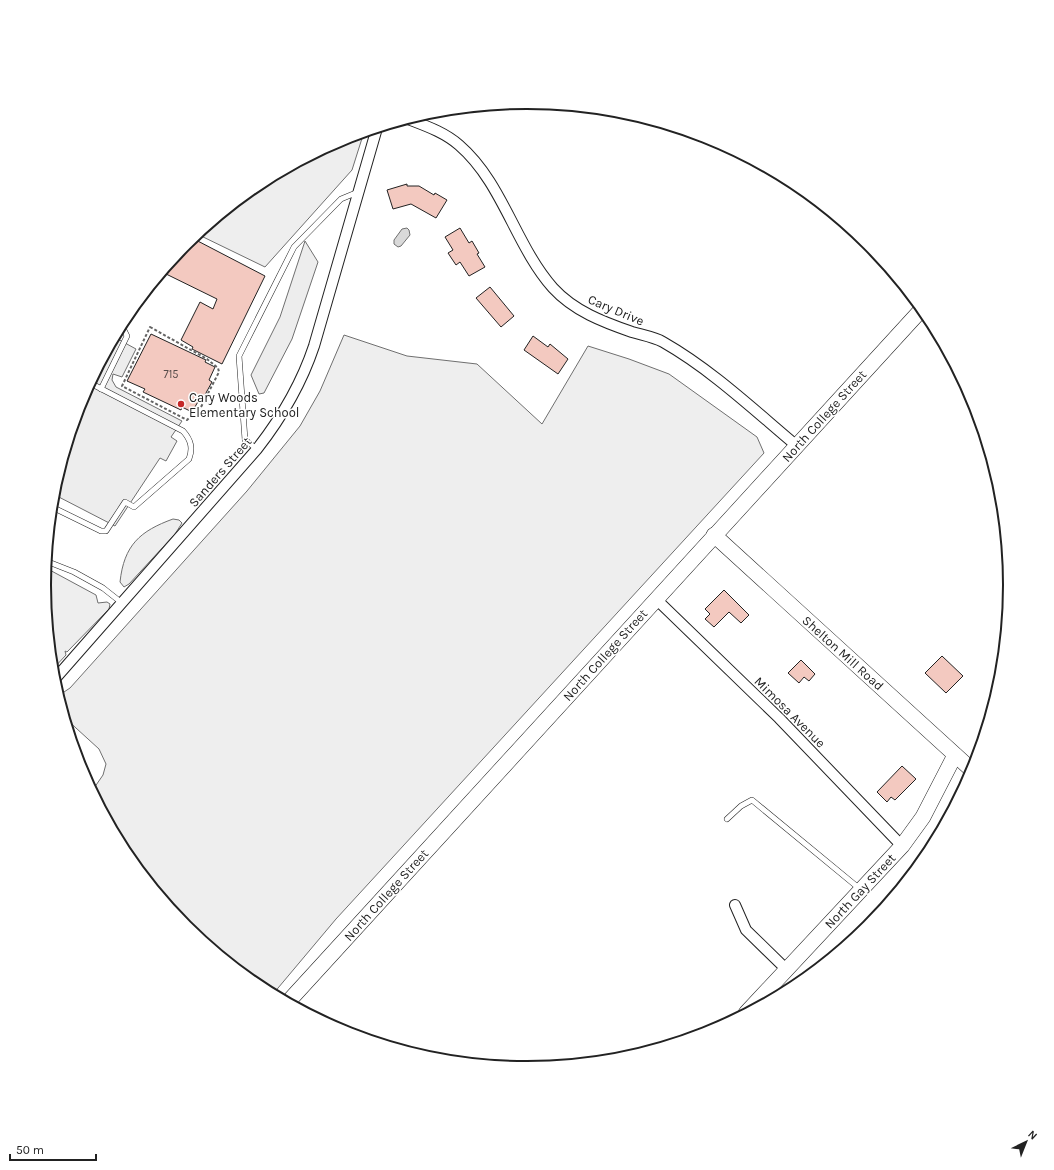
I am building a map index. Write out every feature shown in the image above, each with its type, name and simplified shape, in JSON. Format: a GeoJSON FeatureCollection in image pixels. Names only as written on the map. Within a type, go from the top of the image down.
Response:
{"type":"FeatureCollection","features":[{"type":"Feature","properties":{"kind":"main road","name":"North College Street"},"geometry":{"type":"LineString","coordinates":[[291,998],[917,313]]}},
{"type":"Feature","properties":{"kind":"main road","name":"Shelton Mill Road"},"geometry":{"type":"LineString","coordinates":[[714,535],[967,766]]}},
{"type":"Feature","properties":{"kind":"main road","name":"North Gay Street"},"geometry":{"type":"LineString","coordinates":[[756,1002],[902,846],[923,817],[955,755]]}},
{"type":"Feature","properties":{"kind":"street","name":"Cary Drive"},"geometry":{"type":"LineString","coordinates":[[416,122],[434,129],[458,144],[468,153],[493,185],[530,256],[554,288],[585,314],[661,341],[696,363],[797,446]]}},
{"type":"Feature","properties":{"kind":"street","name":"Sanders Street"},"geometry":{"type":"LineString","coordinates":[[59,674],[257,449],[278,423],[292,399],[308,366],[375,134]]}},
{"type":"Feature","properties":{"kind":"street","name":"Mimosa Avenue"},"geometry":{"type":"LineString","coordinates":[[656,599],[779,718],[902,846]]}},
{"type":"Feature","properties":{"kind":"street"},"geometry":{"type":"LineString","coordinates":[[735,905],[746,930],[786,969]]}},
{"type":"Feature","properties":{"kind":"lane"},"geometry":{"type":"LineString","coordinates":[[257,449],[246,440],[239,356],[294,247],[342,199],[359,191]]}},
{"type":"Feature","properties":{"kind":"lane"},"geometry":{"type":"LineString","coordinates":[[101,389],[128,336],[125,331]]}},
{"type":"Feature","properties":{"kind":"lane"},"geometry":{"type":"LineString","coordinates":[[57,510],[101,531],[106,531],[125,502],[134,507],[189,459],[192,451],[191,443],[183,431],[95,386]]}},
{"type":"Feature","properties":{"kind":"lane"},"geometry":{"type":"LineString","coordinates":[[52,563],[74,572],[92,582],[122,603]]}},
{"type":"Feature","properties":{"kind":"lane"},"geometry":{"type":"LineString","coordinates":[[727,819],[741,806],[752,800],[861,889]]}},
{"type":"Feature","properties":{"kind":"path"},"geometry":{"type":"LineString","coordinates":[[150,327],[207,359],[218,368],[218,372],[208,392],[201,406],[187,420],[122,386],[150,327]]}},
{"type":"Feature","properties":{"kind":"shaded area"},"geometry":{"type":"Polygon","coordinates":[[[362,139],[352,170],[265,267],[202,237],[237,207],[289,173],[316,158],[362,139]]]}},
{"type":"Feature","properties":{"kind":"shaded area"},"geometry":{"type":"Polygon","coordinates":[[[407,228],[410,235],[401,246],[398,247],[394,244],[394,240],[402,229],[407,228]]]}},
{"type":"Feature","properties":{"kind":"shaded area"},"geometry":{"type":"Polygon","coordinates":[[[305,241],[318,262],[292,339],[264,393],[259,394],[251,375],[280,317],[305,241]]]}},
{"type":"Feature","properties":{"kind":"shaded area"},"geometry":{"type":"Polygon","coordinates":[[[344,335],[407,356],[477,364],[542,424],[588,346],[669,374],[757,437],[764,453],[336,919],[277,989],[237,963],[213,943],[190,922],[149,875],[131,849],[100,796],[95,786],[103,775],[106,764],[99,749],[72,724],[63,692],[70,688],[247,491],[300,426],[320,391],[344,335]]]}},
{"type":"Feature","properties":{"kind":"shaded area"},"geometry":{"type":"Polygon","coordinates":[[[119,340],[136,349],[122,377],[113,374],[112,380],[116,387],[182,421],[171,437],[177,441],[166,461],[160,458],[115,526],[59,497],[67,462],[87,403],[100,374],[119,340]]]}},
{"type":"Feature","properties":{"kind":"shaded area"},"geometry":{"type":"Polygon","coordinates":[[[173,519],[179,520],[182,523],[175,534],[129,584],[124,587],[120,582],[122,569],[125,558],[130,549],[143,534],[173,519]]]}},
{"type":"Feature","properties":{"kind":"shaded area"},"geometry":{"type":"Polygon","coordinates":[[[51,571],[96,595],[98,603],[107,602],[110,604],[109,609],[67,652],[65,651],[66,655],[58,664],[52,616],[51,571]]]}},
{"type":"Feature","properties":{"kind":"building"},"geometry":{"type":"Polygon","coordinates":[[[407,184],[407,186],[419,186],[434,195],[435,193],[447,200],[436,218],[411,204],[393,209],[387,190],[407,184]]]}},
{"type":"Feature","properties":{"kind":"building"},"geometry":{"type":"Polygon","coordinates":[[[460,228],[469,243],[472,241],[479,253],[477,254],[485,267],[469,276],[460,262],[456,265],[448,253],[453,250],[445,237],[460,228]]]}},
{"type":"Feature","properties":{"kind":"building"},"geometry":{"type":"Polygon","coordinates":[[[198,241],[265,276],[222,364],[192,349],[193,347],[181,340],[200,302],[213,309],[217,299],[166,274],[198,241]]]}},
{"type":"Feature","properties":{"kind":"building"},"geometry":{"type":"Polygon","coordinates":[[[490,287],[514,316],[501,327],[476,298],[490,287]]]}},
{"type":"Feature","properties":{"kind":"building","name":"Cary Woods Elementary School"},"geometry":{"type":"Polygon","coordinates":[[[151,334],[206,360],[205,362],[215,367],[209,380],[212,382],[202,401],[199,400],[192,412],[182,407],[181,410],[143,392],[145,389],[127,381],[151,334]]]}},
{"type":"Feature","properties":{"kind":"building"},"geometry":{"type":"Polygon","coordinates":[[[533,336],[548,347],[550,344],[568,359],[558,374],[524,350],[533,336]]]}},
{"type":"Feature","properties":{"kind":"building"},"geometry":{"type":"Polygon","coordinates":[[[724,590],[749,615],[741,623],[729,612],[714,627],[705,619],[710,614],[705,609],[724,590]]]}},
{"type":"Feature","properties":{"kind":"building"},"geometry":{"type":"Polygon","coordinates":[[[942,656],[963,676],[946,693],[925,673],[942,656]]]}},
{"type":"Feature","properties":{"kind":"building"},"geometry":{"type":"Polygon","coordinates":[[[801,660],[815,674],[809,681],[804,677],[799,683],[788,673],[801,660]]]}},
{"type":"Feature","properties":{"kind":"building"},"geometry":{"type":"Polygon","coordinates":[[[902,766],[916,779],[895,800],[891,797],[887,802],[877,792],[902,766]]]}},
{"type":"Feature","properties":{"kind":"place","name":"Cary Woods Elementary School"},"geometry":{"type":"Point","coordinates":[181,404]}}]}
